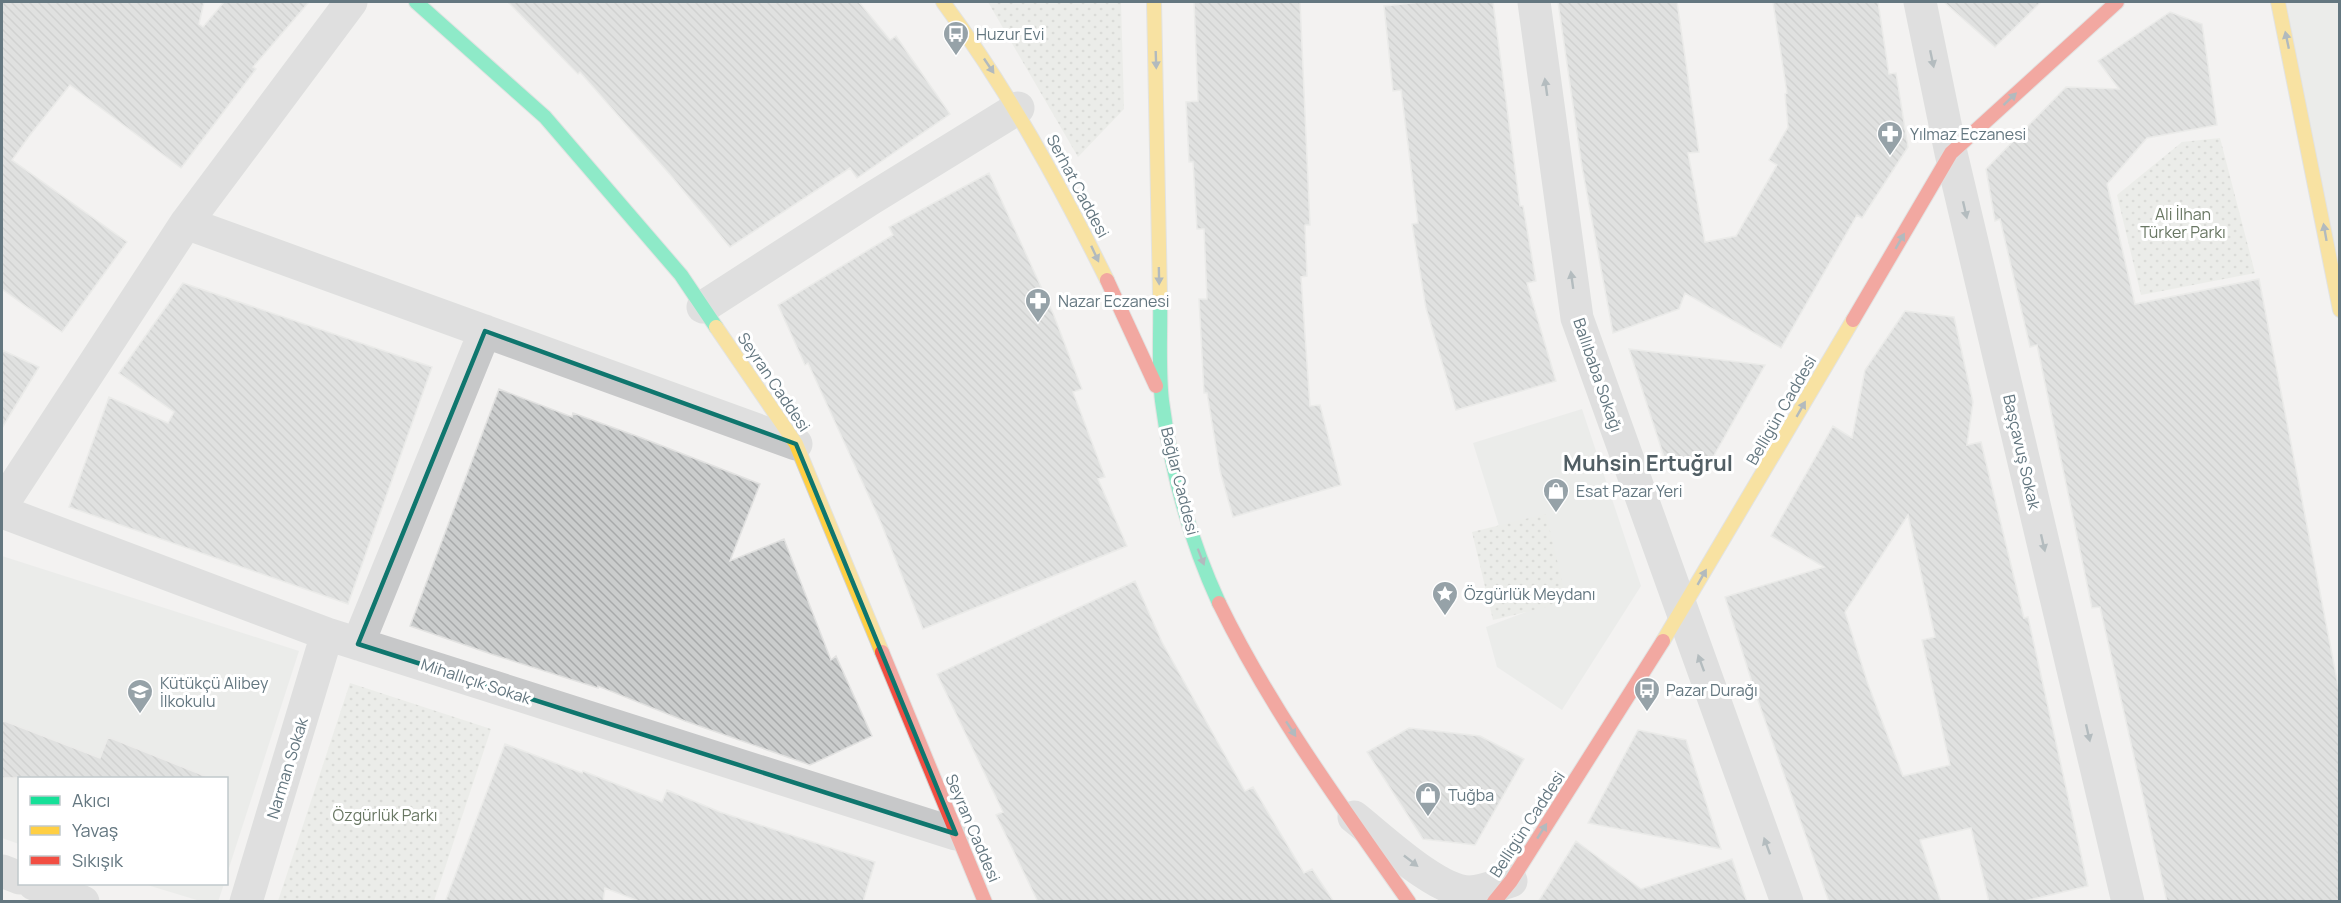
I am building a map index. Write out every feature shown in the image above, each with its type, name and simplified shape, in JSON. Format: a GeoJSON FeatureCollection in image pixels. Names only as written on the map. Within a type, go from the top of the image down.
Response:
{"type":"FeatureCollection","features":[{"type":"Feature","properties":{"kind":"street"},"geometry":{"type":"LineString","coordinates":[[2,505],[186,223],[351,2]]}},
{"type":"Feature","properties":{"kind":"street","name":"Seyran Caddesi"},"geometry":{"type":"LineString","coordinates":[[416,2],[546,117],[681,275],[796,444],[986,902]]}},
{"type":"Feature","properties":{"kind":"street","name":"Serhat Caddesi"},"geometry":{"type":"LineString","coordinates":[[943,2],[1018,108],[1084,231],[1162,399]]}},
{"type":"Feature","properties":{"kind":"street","name":"Bağlar Caddesi"},"geometry":{"type":"LineString","coordinates":[[1154,2],[1162,399],[1170,451],[1182,497],[1199,554],[1221,606],[1252,668],[1409,902]]}},
{"type":"Feature","properties":{"kind":"street","name":"Ballıbaba Sokağı"},"geometry":{"type":"LineString","coordinates":[[1534,2],[1577,318],[1787,902]]}},
{"type":"Feature","properties":{"kind":"street","name":"Başçavuş Sokak"},"geometry":{"type":"LineString","coordinates":[[1920,2],[1951,153],[2128,902]]}},
{"type":"Feature","properties":{"kind":"street","name":"Belligün Caddesi"},"geometry":{"type":"LineString","coordinates":[[1502,891],[1682,611],[1951,153],[2117,2]]}},
{"type":"Feature","properties":{"kind":"street"},"geometry":{"type":"LineString","coordinates":[[2278,2],[2340,310]]}},
{"type":"Feature","properties":{"kind":"street"},"geometry":{"type":"LineString","coordinates":[[703,307],[869,200],[1018,108]]}},
{"type":"Feature","properties":{"kind":"street"},"geometry":{"type":"LineString","coordinates":[[186,223],[796,444]]}},
{"type":"Feature","properties":{"kind":"street"},"geometry":{"type":"LineString","coordinates":[[358,644],[486,331]]}},
{"type":"Feature","properties":{"kind":"street","name":"Mihallıçık Sokak"},"geometry":{"type":"LineString","coordinates":[[2,512],[327,634],[957,834]]}},
{"type":"Feature","properties":{"kind":"street","name":"Narman Sokak"},"geometry":{"type":"LineString","coordinates":[[246,902],[327,634]]}},
{"type":"Feature","properties":{"kind":"street","name":"Bağlar Caddesi"},"geometry":{"type":"LineString","coordinates":[[1348,813],[1440,884],[1457,891],[1502,891]]}},
{"type":"Feature","properties":{"kind":"street"},"geometry":{"type":"LineString","coordinates":[[2,871],[18,877]]}},
{"type":"Feature","properties":{"kind":"street"},"geometry":{"type":"LineString","coordinates":[[37,885],[83,902]]}},
{"type":"Feature","properties":{"kind":"highlighted area"},"geometry":{"type":"Polygon","coordinates":[[[485,331],[796,444],[956,834],[358,644],[485,331]]]}},
{"type":"Feature","properties":{"kind":"shaded area"},"geometry":{"type":"Polygon","coordinates":[[[2278,2],[2339,2],[2339,310],[2278,2]]]}},
{"type":"Feature","properties":{"kind":"shaded area","name":"Esat Pazar Yeri"},"geometry":{"type":"Polygon","coordinates":[[[1582,409],[1641,586],[1562,710],[1497,667],[1486,627],[1526,612],[1473,443],[1582,409]]]}},
{"type":"Feature","properties":{"kind":"shaded area","name":"Kütükçü Alibey İlkokulu"},"geometry":{"type":"Polygon","coordinates":[[[2,556],[299,651],[228,871],[228,777],[18,777],[18,844],[2,838],[2,556]]]}},
{"type":"Feature","properties":{"kind":"shaded area"},"geometry":{"type":"Polygon","coordinates":[[[147,885],[224,885],[218,902],[200,901],[147,885]]]}},
{"type":"Feature","properties":{"kind":"green space"},"geometry":{"type":"Polygon","coordinates":[[[988,2],[1121,2],[1124,109],[1078,157],[988,2]]]}},
{"type":"Feature","properties":{"kind":"green space","name":"Ali İlhan Türker Parkı"},"geometry":{"type":"Polygon","coordinates":[[[2220,138],[2255,273],[2141,295],[2117,195],[2182,142],[2220,138]]]}},
{"type":"Feature","properties":{"kind":"green space"},"geometry":{"type":"Polygon","coordinates":[[[1546,514],[1567,602],[1493,620],[1472,532],[1546,514]]]}},
{"type":"Feature","properties":{"kind":"green space","name":"Özgürlük Parkı"},"geometry":{"type":"Polygon","coordinates":[[[350,683],[491,729],[434,901],[278,901],[350,683]]]}},
{"type":"Feature","properties":{"kind":"building"},"geometry":{"type":"Polygon","coordinates":[[[2,2],[204,2],[199,24],[203,27],[224,2],[309,2],[253,67],[256,69],[181,168],[70,85],[30,135],[12,160],[127,242],[62,332],[2,289],[2,2]]]}},
{"type":"Feature","properties":{"kind":"building"},"geometry":{"type":"Polygon","coordinates":[[[508,2],[859,2],[890,40],[896,36],[950,114],[857,178],[850,168],[730,247],[580,72],[578,74],[508,2]]]}},
{"type":"Feature","properties":{"kind":"building"},"geometry":{"type":"Polygon","coordinates":[[[1194,2],[1300,2],[1310,225],[1305,225],[1307,276],[1301,277],[1310,406],[1320,405],[1341,485],[1233,517],[1220,471],[1207,393],[1204,393],[1199,299],[1207,299],[1204,229],[1197,229],[1193,162],[1189,162],[1186,102],[1198,101],[1194,2]]]}},
{"type":"Feature","properties":{"kind":"building"},"geometry":{"type":"Polygon","coordinates":[[[1421,2],[1493,2],[1520,206],[1523,206],[1536,281],[1527,283],[1556,381],[1456,410],[1426,308],[1412,224],[1418,223],[1401,90],[1393,91],[1384,6],[1421,2]]]}},
{"type":"Feature","properties":{"kind":"building"},"geometry":{"type":"Polygon","coordinates":[[[1558,2],[1677,2],[1699,152],[1688,153],[1705,242],[1736,236],[1777,165],[1769,160],[1788,127],[1785,94],[1787,93],[1773,2],[1878,2],[1889,74],[1896,73],[1908,147],[1862,218],[1857,215],[1781,348],[1685,293],[1679,309],[1613,333],[1582,167],[1558,2]]]}},
{"type":"Feature","properties":{"kind":"building"},"geometry":{"type":"Polygon","coordinates":[[[1944,2],[2041,2],[1995,47],[1944,2]]]}},
{"type":"Feature","properties":{"kind":"building"},"geometry":{"type":"Polygon","coordinates":[[[2170,12],[2202,24],[2217,125],[2147,138],[2107,184],[2135,304],[2259,279],[2340,695],[2340,902],[2167,902],[2100,607],[2092,608],[2037,345],[2030,347],[2000,219],[1995,221],[1986,169],[2066,87],[2119,89],[2098,61],[2170,12]]]}},
{"type":"Feature","properties":{"kind":"building"},"geometry":{"type":"Polygon","coordinates":[[[989,173],[1053,313],[1082,389],[1073,392],[1105,477],[1098,479],[1127,546],[923,629],[881,523],[808,363],[805,365],[778,305],[893,235],[889,227],[989,173]]]}},
{"type":"Feature","properties":{"kind":"building"},"geometry":{"type":"Polygon","coordinates":[[[183,283],[432,367],[348,604],[69,507],[109,397],[168,423],[174,412],[119,373],[183,283]]]}},
{"type":"Feature","properties":{"kind":"building"},"geometry":{"type":"Polygon","coordinates":[[[1905,311],[1954,317],[1973,402],[1967,445],[1981,442],[2024,618],[2028,617],[2088,886],[2021,902],[1989,902],[1971,828],[1920,840],[1941,902],[1829,902],[1756,695],[1725,597],[1824,567],[1771,536],[1833,426],[1852,438],[1865,370],[1905,311]],[[1908,515],[1845,612],[1868,684],[1903,776],[1950,765],[1922,640],[1935,637],[1908,515]]]}},
{"type":"Feature","properties":{"kind":"building"},"geometry":{"type":"Polygon","coordinates":[[[1629,349],[1765,365],[1712,459],[1664,457],[1629,349]]]}},
{"type":"Feature","properties":{"kind":"building"},"geometry":{"type":"Polygon","coordinates":[[[2,350],[39,367],[2,428],[2,350]]]}},
{"type":"Feature","properties":{"kind":"building"},"geometry":{"type":"Polygon","coordinates":[[[499,389],[572,417],[573,413],[642,438],[760,484],[730,561],[784,539],[831,660],[836,656],[872,736],[810,765],[685,721],[598,686],[598,688],[494,655],[410,626],[499,389]]]}},
{"type":"Feature","properties":{"kind":"building"},"geometry":{"type":"Polygon","coordinates":[[[1135,581],[1162,642],[1245,791],[1253,787],[1304,873],[1312,869],[1334,902],[1038,902],[996,815],[1003,812],[937,674],[1135,581]]]}},
{"type":"Feature","properties":{"kind":"building"},"geometry":{"type":"Polygon","coordinates":[[[2,720],[100,758],[108,737],[208,777],[18,777],[2,778],[2,720]]]}},
{"type":"Feature","properties":{"kind":"building"},"geometry":{"type":"Polygon","coordinates":[[[1409,728],[1480,736],[1524,759],[1475,845],[1423,839],[1367,752],[1409,728]]]}},
{"type":"Feature","properties":{"kind":"building"},"geometry":{"type":"Polygon","coordinates":[[[1638,730],[1686,740],[1721,849],[1588,823],[1638,730]]]}},
{"type":"Feature","properties":{"kind":"building"},"geometry":{"type":"Polygon","coordinates":[[[505,744],[662,802],[667,790],[720,812],[875,862],[863,902],[641,902],[605,888],[603,902],[445,902],[505,744]]]}},
{"type":"Feature","properties":{"kind":"building"},"geometry":{"type":"Polygon","coordinates":[[[1576,841],[1641,889],[1732,859],[1747,902],[1538,902],[1576,841]]]}},
{"type":"Feature","properties":{"kind":"traffic: fast"},"geometry":{"type":"LineString","coordinates":[[416,2],[545,117],[681,275],[716,327]]}},
{"type":"Feature","properties":{"kind":"traffic: fast"},"geometry":{"type":"LineString","coordinates":[[1160,296],[1161,388],[1166,427],[1183,504],[1199,555],[1219,603]]}},
{"type":"Feature","properties":{"kind":"traffic: slow"},"geometry":{"type":"LineString","coordinates":[[943,2],[1011,103],[1070,208],[1107,280]]}},
{"type":"Feature","properties":{"kind":"traffic: slow"},"geometry":{"type":"LineString","coordinates":[[1154,2],[1160,296]]}},
{"type":"Feature","properties":{"kind":"traffic: slow"},"geometry":{"type":"LineString","coordinates":[[2278,2],[2340,310]]}},
{"type":"Feature","properties":{"kind":"traffic: slow"},"geometry":{"type":"LineString","coordinates":[[1663,641],[1853,320]]}},
{"type":"Feature","properties":{"kind":"traffic: slow"},"geometry":{"type":"LineString","coordinates":[[716,327],[796,444],[882,652]]}},
{"type":"Feature","properties":{"kind":"traffic: jam"},"geometry":{"type":"LineString","coordinates":[[1853,320],[1951,153],[2117,2]]}},
{"type":"Feature","properties":{"kind":"traffic: jam"},"geometry":{"type":"LineString","coordinates":[[1107,280],[1156,386]]}},
{"type":"Feature","properties":{"kind":"traffic: jam"},"geometry":{"type":"LineString","coordinates":[[1219,603],[1239,643],[1284,719],[1409,902]]}},
{"type":"Feature","properties":{"kind":"traffic: jam"},"geometry":{"type":"LineString","coordinates":[[1494,902],[1511,881],[1663,641]]}},
{"type":"Feature","properties":{"kind":"traffic: jam"},"geometry":{"type":"LineString","coordinates":[[882,652],[985,902]]}},
{"type":"Feature","properties":{"kind":"place","name":"Huzur Evi"},"geometry":{"type":"Point","coordinates":[956,57]}},
{"type":"Feature","properties":{"kind":"place","name":"Yılmaz Eczanesi"},"geometry":{"type":"Point","coordinates":[1890,157]}},
{"type":"Feature","properties":{"kind":"place","name":"Nazar Eczanesi"},"geometry":{"type":"Point","coordinates":[1038,324]}},
{"type":"Feature","properties":{"kind":"place","name":"Esat Pazar Yeri"},"geometry":{"type":"Point","coordinates":[1556,514]}},
{"type":"Feature","properties":{"kind":"place","name":"Özgürlük Meydanı"},"geometry":{"type":"Point","coordinates":[1445,617]}},
{"type":"Feature","properties":{"kind":"place","name":"Pazar Durağı"},"geometry":{"type":"Point","coordinates":[1647,713]}},
{"type":"Feature","properties":{"kind":"place","name":"Kütükçü Alibey İlkokulu"},"geometry":{"type":"Point","coordinates":[140,715]}},
{"type":"Feature","properties":{"kind":"place","name":"Tuğba"},"geometry":{"type":"Point","coordinates":[1428,818]}},
{"type":"Feature","properties":{"kind":"district","name":"Muhsin Ertuğrul"},"geometry":{"type":"Point","coordinates":[1648,463]}}]}
